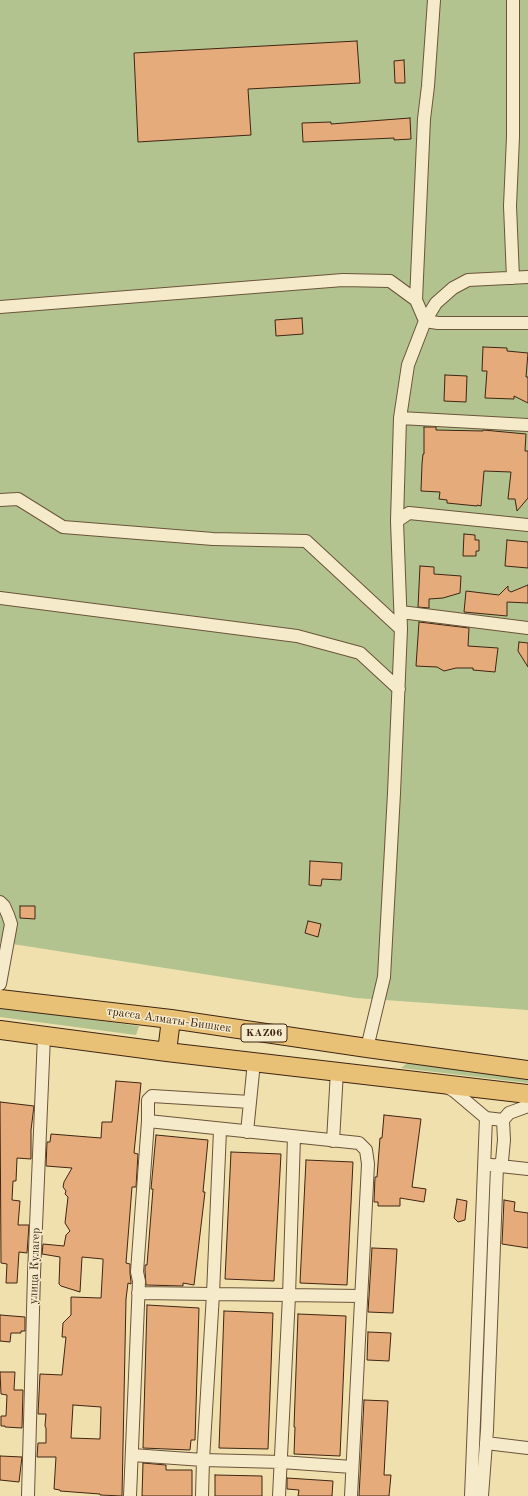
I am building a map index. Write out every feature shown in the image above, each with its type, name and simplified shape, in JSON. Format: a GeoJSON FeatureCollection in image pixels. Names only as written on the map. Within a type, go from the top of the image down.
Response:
{"type":"FeatureCollection","features":[{"type":"Feature","properties":{"kind":"highway","name":"трасса Алматы-Бишкек"},"geometry":{"type":"LineString","coordinates":[[0,999],[171,1019],[528,1070]]}},
{"type":"Feature","properties":{"kind":"highway"},"geometry":{"type":"LineString","coordinates":[[167,1052],[171,1019]]}},
{"type":"Feature","properties":{"kind":"highway","name":"KАZ06"},"geometry":{"type":"LineString","coordinates":[[0,1030],[167,1052],[528,1094]]}},
{"type":"Feature","properties":{"kind":"street"},"geometry":{"type":"LineString","coordinates":[[424,321],[416,300],[424,119],[428,86],[434,0]]}},
{"type":"Feature","properties":{"kind":"street"},"geometry":{"type":"LineString","coordinates":[[513,0],[513,137],[510,206],[513,278]]}},
{"type":"Feature","properties":{"kind":"street"},"geometry":{"type":"LineString","coordinates":[[366,1048],[384,977],[401,629],[397,521],[400,418],[408,366],[424,321],[436,303],[459,284],[468,280],[476,279],[528,277]]}},
{"type":"Feature","properties":{"kind":"street"},"geometry":{"type":"LineString","coordinates":[[0,306],[343,280],[390,281],[416,300]]}},
{"type":"Feature","properties":{"kind":"street"},"geometry":{"type":"LineString","coordinates":[[424,321],[438,323],[528,323]]}},
{"type":"Feature","properties":{"kind":"street"},"geometry":{"type":"LineString","coordinates":[[400,418],[528,425]]}},
{"type":"Feature","properties":{"kind":"street"},"geometry":{"type":"LineString","coordinates":[[0,500],[18,499],[63,527],[213,539],[306,541],[401,629]]}},
{"type":"Feature","properties":{"kind":"street"},"geometry":{"type":"LineString","coordinates":[[397,521],[409,513],[528,525]]}},
{"type":"Feature","properties":{"kind":"street"},"geometry":{"type":"LineString","coordinates":[[0,598],[297,636],[360,653],[399,690]]}},
{"type":"Feature","properties":{"kind":"street"},"geometry":{"type":"LineString","coordinates":[[401,612],[528,628]]}},
{"type":"Feature","properties":{"kind":"street"},"geometry":{"type":"LineString","coordinates":[[0,902],[8,914],[11,924],[0,984]]}},
{"type":"Feature","properties":{"kind":"street","name":"улица Кулагер"},"geometry":{"type":"LineString","coordinates":[[28,1496],[34,1274],[44,1036]]}},
{"type":"Feature","properties":{"kind":"street"},"geometry":{"type":"LineString","coordinates":[[247,1132],[254,1062]]}},
{"type":"Feature","properties":{"kind":"street"},"geometry":{"type":"LineString","coordinates":[[333,1141],[337,1071]]}},
{"type":"Feature","properties":{"kind":"street"},"geometry":{"type":"LineString","coordinates":[[438,1083],[454,1091],[486,1118],[503,1120]]}},
{"type":"Feature","properties":{"kind":"street"},"geometry":{"type":"LineString","coordinates":[[130,1496],[139,1281],[137,1272],[148,1121],[148,1100],[152,1096],[250,1102]]}},
{"type":"Feature","properties":{"kind":"street"},"geometry":{"type":"LineString","coordinates":[[491,1165],[502,1161],[504,1140],[503,1120],[509,1113],[528,1106]]}},
{"type":"Feature","properties":{"kind":"street"},"geometry":{"type":"LineString","coordinates":[[482,1496],[486,1443],[491,1165],[486,1118]]}},
{"type":"Feature","properties":{"kind":"street"},"geometry":{"type":"LineString","coordinates":[[148,1121],[220,1130],[359,1143],[366,1150],[368,1164],[351,1496]]}},
{"type":"Feature","properties":{"kind":"street"},"geometry":{"type":"LineString","coordinates":[[202,1496],[220,1130]]}},
{"type":"Feature","properties":{"kind":"street"},"geometry":{"type":"LineString","coordinates":[[279,1496],[289,1296],[294,1137]]}},
{"type":"Feature","properties":{"kind":"street"},"geometry":{"type":"LineString","coordinates":[[491,1165],[528,1169]]}},
{"type":"Feature","properties":{"kind":"street"},"geometry":{"type":"LineString","coordinates":[[471,1496],[491,1165]]}},
{"type":"Feature","properties":{"kind":"street"},"geometry":{"type":"LineString","coordinates":[[138,1293],[361,1296]]}},
{"type":"Feature","properties":{"kind":"street"},"geometry":{"type":"LineString","coordinates":[[486,1443],[528,1448]]}},
{"type":"Feature","properties":{"kind":"street"},"geometry":{"type":"LineString","coordinates":[[132,1455],[352,1467]]}},
{"type":"Feature","properties":{"kind":"green space"},"geometry":{"type":"Polygon","coordinates":[[[0,0],[528,0],[528,1010],[356,998],[0,942],[0,0]]]}},
{"type":"Feature","properties":{"kind":"green space"},"geometry":{"type":"Polygon","coordinates":[[[0,1007],[139,1026],[136,1035],[0,1017],[0,1007]]]}},
{"type":"Feature","properties":{"kind":"green space"},"geometry":{"type":"Polygon","coordinates":[[[409,1062],[528,1076],[528,1083],[401,1068],[409,1062]]]}},
{"type":"Feature","properties":{"kind":"building"},"geometry":{"type":"Polygon","coordinates":[[[357,41],[360,83],[248,89],[251,135],[138,142],[134,53],[357,41]]]}},
{"type":"Feature","properties":{"kind":"building"},"geometry":{"type":"Polygon","coordinates":[[[404,60],[405,83],[395,83],[394,61],[404,60]]]}},
{"type":"Feature","properties":{"kind":"building"},"geometry":{"type":"Polygon","coordinates":[[[410,118],[411,139],[394,140],[394,138],[303,142],[302,123],[331,122],[331,124],[410,118]]]}},
{"type":"Feature","properties":{"kind":"building"},"geometry":{"type":"Polygon","coordinates":[[[302,318],[303,334],[276,336],[275,320],[302,318]]]}},
{"type":"Feature","properties":{"kind":"building"},"geometry":{"type":"Polygon","coordinates":[[[483,347],[507,348],[507,351],[528,353],[526,377],[528,377],[528,403],[514,396],[514,399],[485,398],[487,371],[482,371],[483,347]]]}},
{"type":"Feature","properties":{"kind":"building"},"geometry":{"type":"Polygon","coordinates":[[[445,375],[467,376],[466,402],[444,401],[445,375]]]}},
{"type":"Feature","properties":{"kind":"building"},"geometry":{"type":"Polygon","coordinates":[[[424,427],[436,427],[436,430],[483,430],[526,434],[525,451],[528,451],[528,498],[517,511],[515,499],[508,499],[511,472],[484,471],[481,506],[447,503],[447,500],[439,499],[440,492],[421,491],[424,454],[424,427]]]}},
{"type":"Feature","properties":{"kind":"building"},"geometry":{"type":"Polygon","coordinates":[[[464,534],[475,535],[475,540],[479,540],[479,551],[476,551],[476,556],[463,556],[464,534]]]}},
{"type":"Feature","properties":{"kind":"building"},"geometry":{"type":"Polygon","coordinates":[[[507,540],[528,542],[528,568],[505,566],[507,540]]]}},
{"type":"Feature","properties":{"kind":"building"},"geometry":{"type":"Polygon","coordinates":[[[420,566],[434,567],[434,574],[461,576],[460,593],[443,598],[429,599],[429,608],[418,607],[420,566]]]}},
{"type":"Feature","properties":{"kind":"building"},"geometry":{"type":"Polygon","coordinates":[[[528,585],[528,603],[507,602],[507,616],[464,612],[466,591],[499,595],[508,586],[508,590],[511,592],[528,585]]]}},
{"type":"Feature","properties":{"kind":"building"},"geometry":{"type":"Polygon","coordinates":[[[419,622],[469,628],[468,646],[498,648],[495,672],[473,670],[473,668],[456,668],[444,671],[437,667],[416,666],[419,622]]]}},
{"type":"Feature","properties":{"kind":"building"},"geometry":{"type":"Polygon","coordinates":[[[519,642],[528,643],[528,667],[518,651],[519,642]]]}},
{"type":"Feature","properties":{"kind":"building"},"geometry":{"type":"Polygon","coordinates":[[[310,861],[342,863],[341,880],[322,879],[321,886],[309,885],[310,861]]]}},
{"type":"Feature","properties":{"kind":"building"},"geometry":{"type":"Polygon","coordinates":[[[20,906],[35,906],[35,919],[20,918],[20,906]]]}},
{"type":"Feature","properties":{"kind":"building"},"geometry":{"type":"Polygon","coordinates":[[[308,921],[321,924],[318,937],[305,933],[308,921]]]}},
{"type":"Feature","properties":{"kind":"building"},"geometry":{"type":"Polygon","coordinates":[[[116,1081],[141,1083],[134,1153],[138,1154],[136,1187],[132,1187],[126,1263],[130,1264],[131,1284],[128,1283],[126,1299],[122,1496],[60,1491],[54,1489],[56,1457],[37,1457],[38,1443],[46,1443],[46,1414],[38,1414],[40,1374],[62,1375],[66,1337],[62,1337],[63,1323],[71,1315],[71,1297],[101,1298],[103,1262],[103,1259],[82,1257],[80,1292],[59,1284],[60,1257],[42,1254],[43,1244],[64,1246],[66,1235],[70,1231],[65,1223],[68,1197],[65,1194],[66,1191],[63,1187],[64,1182],[72,1168],[46,1166],[47,1142],[50,1142],[51,1134],[101,1138],[102,1122],[112,1122],[116,1081]],[[73,1405],[71,1438],[100,1439],[101,1407],[73,1405]]]}},
{"type":"Feature","properties":{"kind":"building"},"geometry":{"type":"Polygon","coordinates":[[[0,1102],[34,1106],[31,1130],[31,1159],[17,1158],[16,1181],[13,1181],[12,1200],[20,1201],[18,1225],[29,1225],[27,1253],[19,1252],[17,1283],[6,1283],[7,1264],[1,1263],[0,1102]]]}},
{"type":"Feature","properties":{"kind":"building"},"geometry":{"type":"Polygon","coordinates":[[[384,1115],[421,1119],[412,1187],[426,1189],[424,1202],[400,1198],[400,1206],[378,1206],[378,1202],[374,1202],[375,1177],[377,1177],[380,1138],[382,1138],[384,1115]]]}},
{"type":"Feature","properties":{"kind":"building"},"geometry":{"type":"Polygon","coordinates":[[[156,1135],[208,1140],[203,1192],[205,1192],[194,1285],[183,1283],[183,1286],[146,1285],[145,1265],[147,1265],[153,1189],[151,1189],[156,1135]]]}},
{"type":"Feature","properties":{"kind":"building"},"geometry":{"type":"Polygon","coordinates":[[[231,1152],[281,1154],[274,1281],[225,1279],[231,1152]]]}},
{"type":"Feature","properties":{"kind":"building"},"geometry":{"type":"Polygon","coordinates":[[[306,1160],[353,1162],[347,1285],[300,1283],[306,1160]]]}},
{"type":"Feature","properties":{"kind":"building"},"geometry":{"type":"Polygon","coordinates":[[[457,1199],[467,1201],[465,1220],[458,1222],[454,1218],[457,1199]]]}},
{"type":"Feature","properties":{"kind":"building"},"geometry":{"type":"Polygon","coordinates":[[[504,1200],[515,1202],[514,1211],[528,1213],[528,1248],[502,1244],[504,1200]]]}},
{"type":"Feature","properties":{"kind":"building"},"geometry":{"type":"Polygon","coordinates":[[[372,1248],[397,1249],[393,1313],[368,1312],[372,1248]]]}},
{"type":"Feature","properties":{"kind":"building"},"geometry":{"type":"Polygon","coordinates":[[[147,1305],[199,1308],[195,1440],[191,1440],[190,1450],[143,1448],[147,1305]]]}},
{"type":"Feature","properties":{"kind":"building"},"geometry":{"type":"Polygon","coordinates":[[[224,1311],[273,1313],[268,1449],[219,1448],[224,1311]]]}},
{"type":"Feature","properties":{"kind":"building"},"geometry":{"type":"Polygon","coordinates":[[[298,1314],[346,1316],[340,1456],[294,1454],[298,1314]]]}},
{"type":"Feature","properties":{"kind":"building"},"geometry":{"type":"Polygon","coordinates":[[[0,1315],[25,1317],[25,1331],[21,1331],[21,1333],[11,1333],[10,1342],[0,1341],[0,1315]]]}},
{"type":"Feature","properties":{"kind":"building"},"geometry":{"type":"Polygon","coordinates":[[[368,1332],[391,1333],[389,1361],[367,1360],[368,1332]]]}},
{"type":"Feature","properties":{"kind":"building"},"geometry":{"type":"Polygon","coordinates":[[[0,1372],[15,1372],[14,1390],[23,1390],[22,1428],[1,1426],[1,1416],[6,1416],[7,1395],[1,1394],[0,1372]]]}},
{"type":"Feature","properties":{"kind":"building"},"geometry":{"type":"Polygon","coordinates":[[[364,1400],[388,1401],[384,1475],[391,1475],[389,1496],[359,1496],[364,1400]]]}},
{"type":"Feature","properties":{"kind":"building"},"geometry":{"type":"Polygon","coordinates":[[[0,1456],[22,1457],[19,1482],[0,1480],[0,1456]]]}},
{"type":"Feature","properties":{"kind":"building"},"geometry":{"type":"Polygon","coordinates":[[[143,1463],[166,1465],[166,1470],[192,1470],[192,1496],[142,1496],[143,1463]]]}},
{"type":"Feature","properties":{"kind":"building"},"geometry":{"type":"Polygon","coordinates":[[[215,1475],[262,1476],[262,1496],[215,1496],[215,1475]]]}},
{"type":"Feature","properties":{"kind":"building"},"geometry":{"type":"Polygon","coordinates":[[[287,1478],[333,1481],[332,1496],[298,1496],[299,1490],[287,1489],[287,1478]]]}}]}
